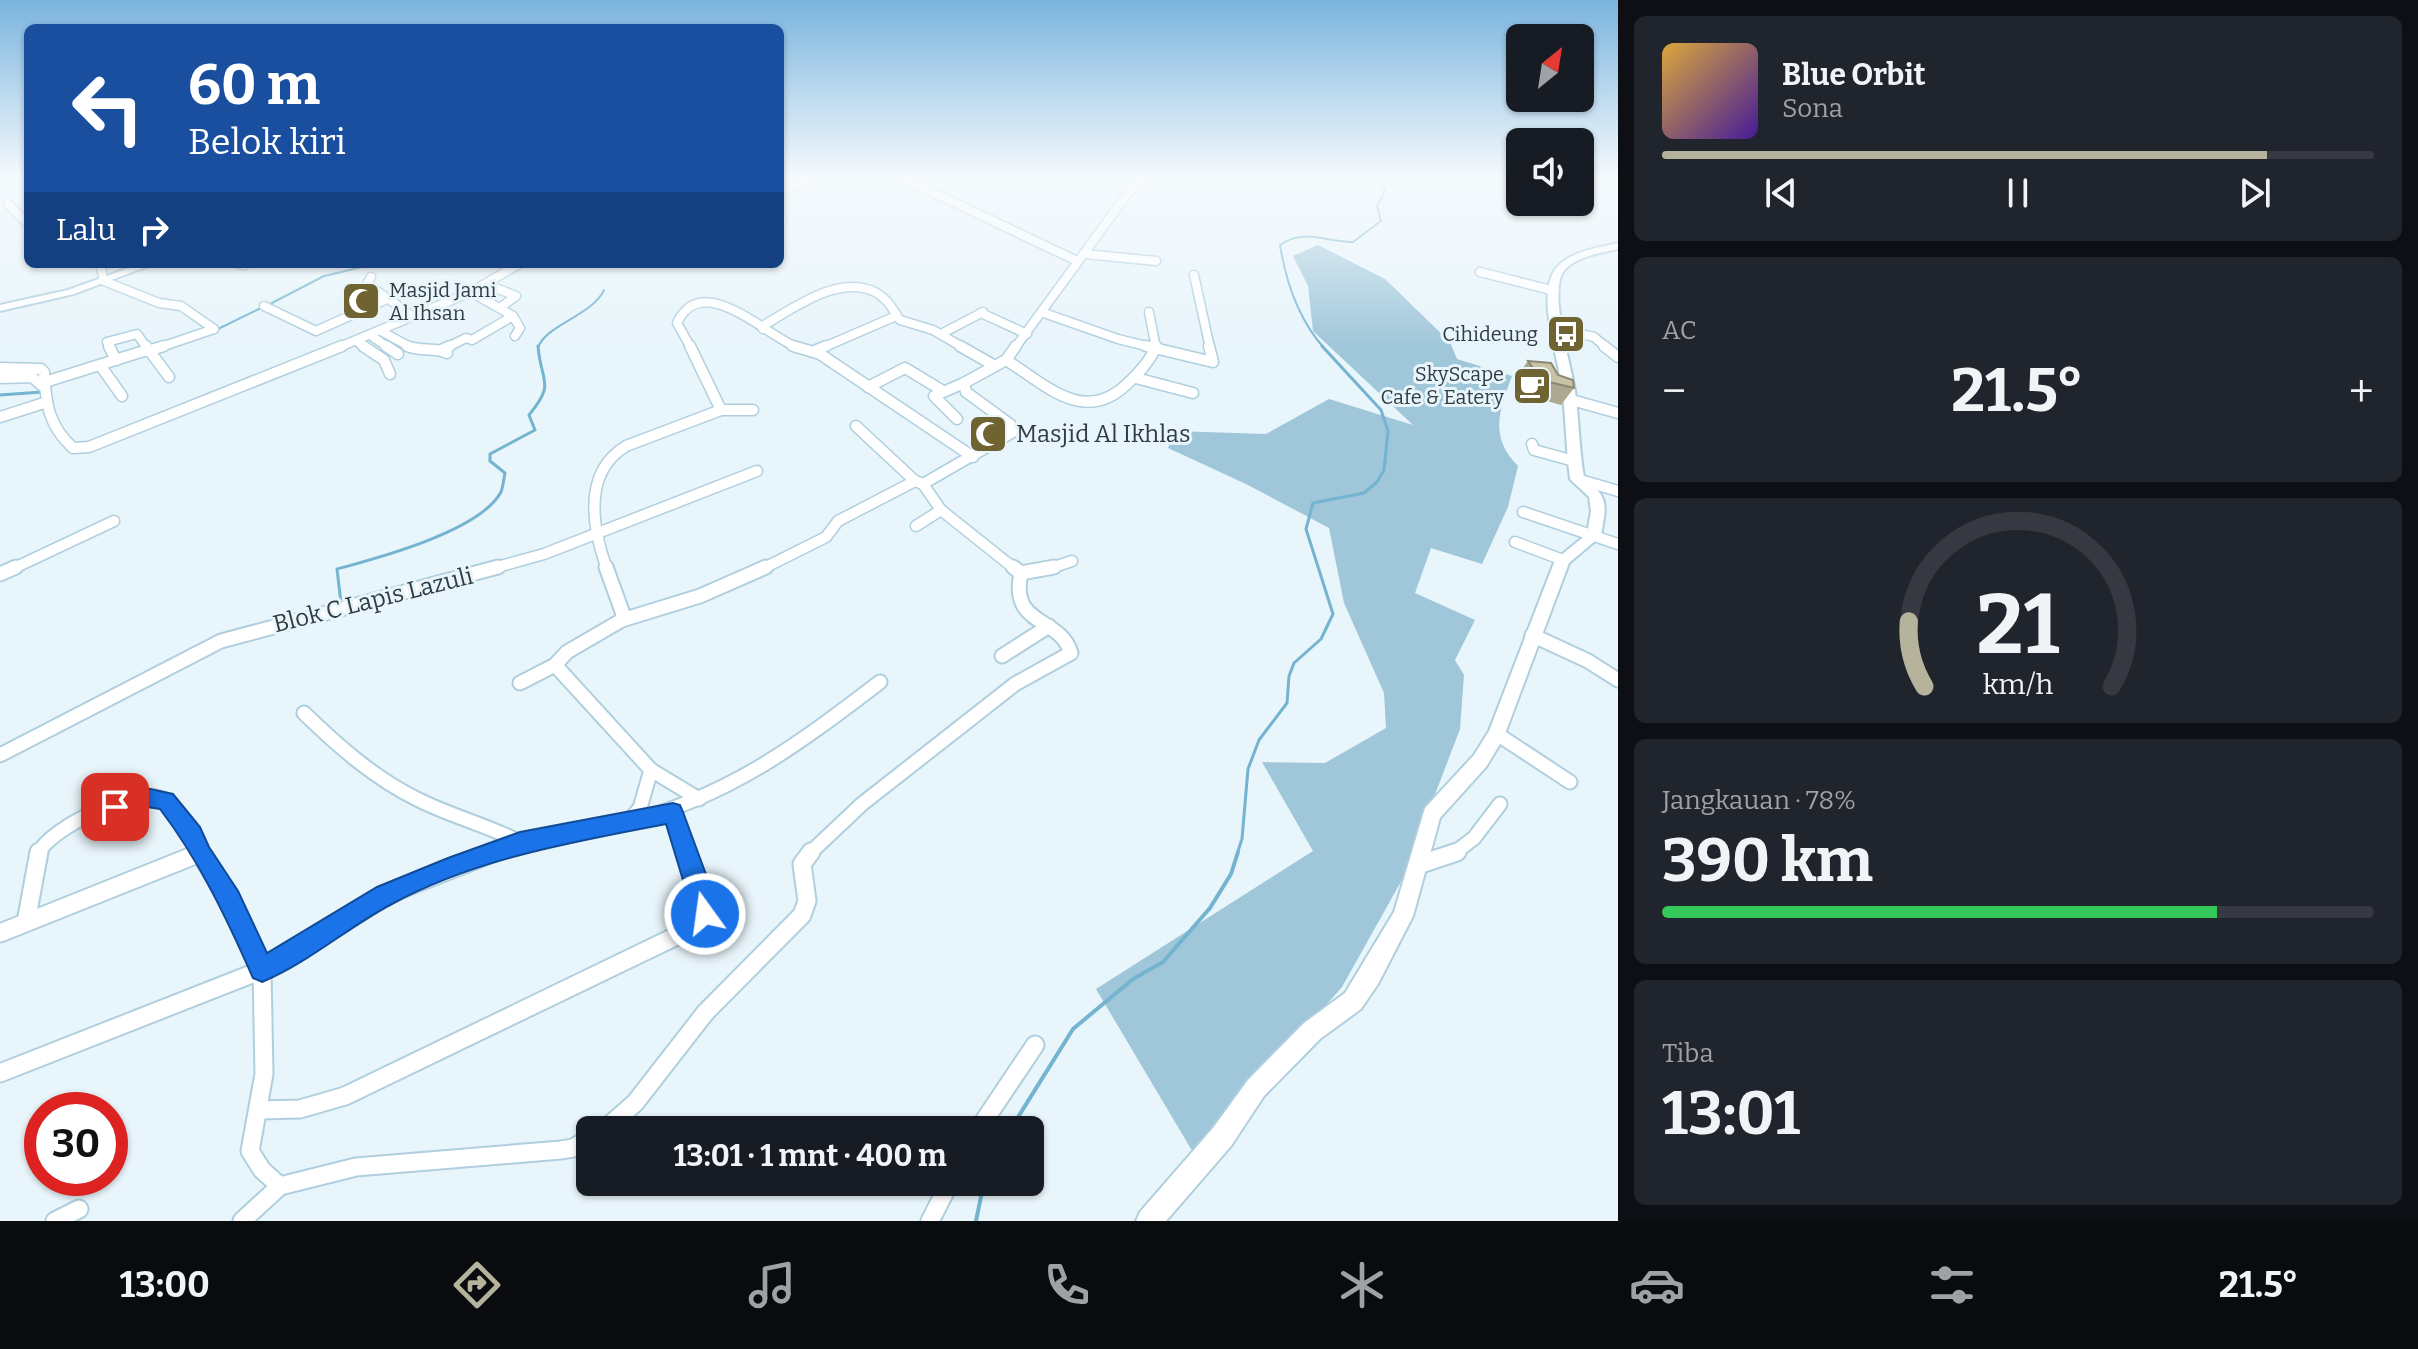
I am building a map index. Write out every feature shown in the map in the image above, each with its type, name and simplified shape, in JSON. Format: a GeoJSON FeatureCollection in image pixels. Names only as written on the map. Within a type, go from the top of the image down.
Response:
{"type":"FeatureCollection","features":[{"type":"Feature","properties":{"kind":"main road"},"geometry":{"type":"LineString","coordinates":[[1149,1221],[1222,1137],[1256,1088],[1312,1031],[1353,1001],[1403,916],[1432,814],[1480,761],[1497,734],[1563,560],[1594,536],[1598,511],[1596,495],[1576,470],[1555,291],[1558,273],[1568,263],[1618,246]]}},
{"type":"Feature","properties":{"kind":"street"},"geometry":{"type":"LineString","coordinates":[[1025,233],[1081,258],[1156,261]]}},
{"type":"Feature","properties":{"kind":"street"},"geometry":{"type":"LineString","coordinates":[[957,419],[935,401],[934,396],[1006,360],[1044,313],[1099,233]]}},
{"type":"Feature","properties":{"kind":"street"},"geometry":{"type":"LineString","coordinates":[[101,268],[104,281]]}},
{"type":"Feature","properties":{"kind":"street"},"geometry":{"type":"LineString","coordinates":[[0,308],[50,298],[138,268]]}},
{"type":"Feature","properties":{"kind":"street"},"geometry":{"type":"LineString","coordinates":[[0,368],[37,367],[44,372],[44,403],[51,426],[73,448],[80,448],[381,331],[471,292],[512,268]]}},
{"type":"Feature","properties":{"kind":"street"},"geometry":{"type":"LineString","coordinates":[[1480,272],[1555,291]]}},
{"type":"Feature","properties":{"kind":"street"},"geometry":{"type":"LineString","coordinates":[[1044,313],[1118,339],[1214,361],[1194,275]]}},
{"type":"Feature","properties":{"kind":"street"},"geometry":{"type":"LineString","coordinates":[[371,277],[367,284],[414,317]]}},
{"type":"Feature","properties":{"kind":"street"},"geometry":{"type":"LineString","coordinates":[[45,385],[214,329],[181,306],[159,303],[104,281]]}},
{"type":"Feature","properties":{"kind":"street"},"geometry":{"type":"LineString","coordinates":[[486,284],[516,296],[501,307]]}},
{"type":"Feature","properties":{"kind":"street"},"geometry":{"type":"LineString","coordinates":[[763,329],[764,325],[839,289],[853,288],[870,291],[889,302],[896,316],[941,334],[995,366]]}},
{"type":"Feature","properties":{"kind":"street"},"geometry":{"type":"LineString","coordinates":[[471,292],[513,316],[520,328],[515,336]]}},
{"type":"Feature","properties":{"kind":"street"},"geometry":{"type":"LineString","coordinates":[[264,306],[316,331],[387,299]]}},
{"type":"Feature","properties":{"kind":"street"},"geometry":{"type":"LineString","coordinates":[[721,410],[677,323],[678,315],[688,304],[707,299],[794,346],[814,351],[973,457]]}},
{"type":"Feature","properties":{"kind":"street"},"geometry":{"type":"LineString","coordinates":[[941,334],[982,312],[1027,334]]}},
{"type":"Feature","properties":{"kind":"street"},"geometry":{"type":"LineString","coordinates":[[1006,360],[1079,404],[1100,400],[1121,390],[1136,378],[1156,348],[1149,312]]}},
{"type":"Feature","properties":{"kind":"street"},"geometry":{"type":"LineString","coordinates":[[381,331],[432,354],[445,352],[466,338],[472,340],[513,316]]}},
{"type":"Feature","properties":{"kind":"street"},"geometry":{"type":"LineString","coordinates":[[814,351],[896,316]]}},
{"type":"Feature","properties":{"kind":"street"},"geometry":{"type":"LineString","coordinates":[[1558,329],[1594,337],[1618,357]]}},
{"type":"Feature","properties":{"kind":"street"},"geometry":{"type":"LineString","coordinates":[[116,360],[107,343],[137,334],[169,377]]}},
{"type":"Feature","properties":{"kind":"street"},"geometry":{"type":"LineString","coordinates":[[370,335],[398,354]]}},
{"type":"Feature","properties":{"kind":"street"},"geometry":{"type":"LineString","coordinates":[[356,341],[384,360],[390,374]]}},
{"type":"Feature","properties":{"kind":"street"},"geometry":{"type":"LineString","coordinates":[[100,365],[122,396]]}},
{"type":"Feature","properties":{"kind":"street"},"geometry":{"type":"LineString","coordinates":[[868,387],[906,368],[943,391]]}},
{"type":"Feature","properties":{"kind":"street"},"geometry":{"type":"LineString","coordinates":[[0,378],[32,377],[45,385]]}},
{"type":"Feature","properties":{"kind":"street"},"geometry":{"type":"LineString","coordinates":[[1136,378],[1193,393]]}},
{"type":"Feature","properties":{"kind":"street"},"geometry":{"type":"LineString","coordinates":[[520,683],[555,665],[567,652],[622,620],[664,611],[823,539],[838,521],[973,457],[1006,438],[1014,430],[966,392],[964,383]]}},
{"type":"Feature","properties":{"kind":"street"},"geometry":{"type":"LineString","coordinates":[[229,391],[238,403]]}},
{"type":"Feature","properties":{"kind":"street"},"geometry":{"type":"LineString","coordinates":[[1568,399],[1618,413]]}},
{"type":"Feature","properties":{"kind":"street"},"geometry":{"type":"LineString","coordinates":[[0,417],[44,403]]}},
{"type":"Feature","properties":{"kind":"street"},"geometry":{"type":"LineString","coordinates":[[622,620],[623,614],[594,534],[593,496],[605,466],[613,454],[721,410],[753,410]]}},
{"type":"Feature","properties":{"kind":"street"},"geometry":{"type":"LineString","coordinates":[[856,426],[919,483],[941,510],[1021,573],[1033,573],[1072,561]]}},
{"type":"Feature","properties":{"kind":"street"},"geometry":{"type":"LineString","coordinates":[[1532,444],[1534,450],[1618,491]]}},
{"type":"Feature","properties":{"kind":"street","name":"Blok C Lapis Lazuli"},"geometry":{"type":"LineString","coordinates":[[0,755],[221,641],[488,571],[757,471]]}},
{"type":"Feature","properties":{"kind":"street"},"geometry":{"type":"LineString","coordinates":[[916,526],[941,510]]}},
{"type":"Feature","properties":{"kind":"street"},"geometry":{"type":"LineString","coordinates":[[1523,512],[1618,544]]}},
{"type":"Feature","properties":{"kind":"street"},"geometry":{"type":"LineString","coordinates":[[0,574],[114,521]]}},
{"type":"Feature","properties":{"kind":"street"},"geometry":{"type":"LineString","coordinates":[[1515,542],[1563,560]]}},
{"type":"Feature","properties":{"kind":"street"},"geometry":{"type":"LineString","coordinates":[[620,1116],[635,1103],[705,1013],[802,915],[807,901],[802,864],[809,852],[862,804],[1015,684],[1071,653],[1068,643],[1019,603],[1016,592],[1021,573]]}},
{"type":"Feature","properties":{"kind":"street"},"geometry":{"type":"LineString","coordinates":[[1002,656],[1049,626]]}},
{"type":"Feature","properties":{"kind":"street"},"geometry":{"type":"LineString","coordinates":[[1532,635],[1588,661],[1618,680]]}},
{"type":"Feature","properties":{"kind":"street"},"geometry":{"type":"LineString","coordinates":[[555,665],[651,770],[699,799]]}},
{"type":"Feature","properties":{"kind":"street"},"geometry":{"type":"LineString","coordinates":[[0,1073],[262,970],[386,895],[520,842],[673,812],[723,791],[749,777],[880,682]]}},
{"type":"Feature","properties":{"kind":"street"},"geometry":{"type":"LineString","coordinates":[[304,713],[355,762],[408,796],[495,828],[520,842]]}},
{"type":"Feature","properties":{"kind":"street"},"geometry":{"type":"LineString","coordinates":[[1497,734],[1570,782]]}},
{"type":"Feature","properties":{"kind":"street"},"geometry":{"type":"LineString","coordinates":[[627,823],[640,808],[651,770]]}},
{"type":"Feature","properties":{"kind":"street"},"geometry":{"type":"LineString","coordinates":[[26,922],[41,847],[64,827],[141,796],[166,801],[192,834],[200,853],[230,899],[262,970],[264,1074],[260,1110],[250,1151],[262,1170],[280,1186]]}},
{"type":"Feature","properties":{"kind":"street"},"geometry":{"type":"LineString","coordinates":[[1418,865],[1461,852],[1473,843],[1500,804]]}},
{"type":"Feature","properties":{"kind":"street"},"geometry":{"type":"LineString","coordinates":[[260,1110],[300,1109],[345,1096],[693,928],[701,921],[706,907],[673,812]]}},
{"type":"Feature","properties":{"kind":"street"},"geometry":{"type":"LineString","coordinates":[[0,933],[200,853]]}},
{"type":"Feature","properties":{"kind":"street"},"geometry":{"type":"LineString","coordinates":[[987,1116],[1035,1045]]}},
{"type":"Feature","properties":{"kind":"street"},"geometry":{"type":"LineString","coordinates":[[254,1217],[280,1186],[356,1167],[576,1146]]}},
{"type":"Feature","properties":{"kind":"street"},"geometry":{"type":"LineString","coordinates":[[930,1221],[943,1196]]}},
{"type":"Feature","properties":{"kind":"street"},"geometry":{"type":"LineString","coordinates":[[55,1221],[79,1209]]}},
{"type":"Feature","properties":{"kind":"shaded area"},"geometry":{"type":"Polygon","coordinates":[[[1318,245],[1385,279],[1450,342],[1457,359],[1512,376],[1499,423],[1503,445],[1518,466],[1508,507],[1482,564],[1431,548],[1415,593],[1475,620],[1455,660],[1464,675],[1460,729],[1403,878],[1342,987],[1194,1154],[1096,989],[1313,851],[1262,762],[1325,763],[1386,728],[1384,693],[1344,603],[1329,528],[1248,485],[1168,448],[1174,431],[1266,434],[1329,399],[1413,425],[1313,331],[1308,286],[1293,256],[1318,245]]]}},
{"type":"Feature","properties":{"kind":"building"},"geometry":{"type":"Polygon","coordinates":[[[1528,361],[1551,363],[1558,375],[1573,380],[1574,388],[1541,380],[1528,361]]]}},
{"type":"Feature","properties":{"kind":"waterway"},"geometry":{"type":"LineString","coordinates":[[1324,348],[1307,325],[1295,300],[1280,245],[1297,237],[1353,242],[1365,233]]}},
{"type":"Feature","properties":{"kind":"waterway"},"geometry":{"type":"LineString","coordinates":[[268,305],[324,276],[358,268]]}},
{"type":"Feature","properties":{"kind":"waterway"},"geometry":{"type":"LineString","coordinates":[[538,348],[550,333],[590,307],[604,290]]}},
{"type":"Feature","properties":{"kind":"waterway"},"geometry":{"type":"LineString","coordinates":[[214,331],[261,308]]}},
{"type":"Feature","properties":{"kind":"waterway"},"geometry":{"type":"LineString","coordinates":[[1237,854],[1242,839],[1248,769],[1259,740],[1287,703],[1289,676],[1294,663],[1321,639],[1333,614],[1306,529],[1313,503],[1364,493],[1377,482],[1384,470],[1388,431],[1381,410],[1322,346]]}},
{"type":"Feature","properties":{"kind":"waterway"},"geometry":{"type":"LineString","coordinates":[[341,603],[337,569],[451,531],[490,506],[501,492],[505,473],[490,461],[490,454],[535,430],[529,415],[545,389],[538,348]]}},
{"type":"Feature","properties":{"kind":"waterway"},"geometry":{"type":"LineString","coordinates":[[0,395],[42,392]]}},
{"type":"Feature","properties":{"kind":"waterway"},"geometry":{"type":"LineString","coordinates":[[1019,1116],[1073,1029],[1133,979],[1163,962],[1210,908],[1231,874],[1238,852]]}},
{"type":"Feature","properties":{"kind":"waterway"},"geometry":{"type":"LineString","coordinates":[[976,1221],[981,1196]]}},
{"type":"Feature","properties":{"kind":"place","name":"Masjid Jami Al Ihsan"},"geometry":{"type":"Point","coordinates":[361,301]}},
{"type":"Feature","properties":{"kind":"place","name":"Cihideung"},"geometry":{"type":"Point","coordinates":[1566,334]}},
{"type":"Feature","properties":{"kind":"place","name":"SkyScape Cafe & Eatery"},"geometry":{"type":"Point","coordinates":[1532,386]}},
{"type":"Feature","properties":{"kind":"place","name":"Masjid Al Ikhlas"},"geometry":{"type":"Point","coordinates":[988,434]}},
{"type":"Feature","properties":{"kind":"route"},"geometry":{"type":"LineString","coordinates":[[115,807],[141,796],[166,801],[192,834],[200,853],[230,899],[262,970],[386,895],[448,869],[520,842],[673,812],[706,907],[705,914]]}}]}
